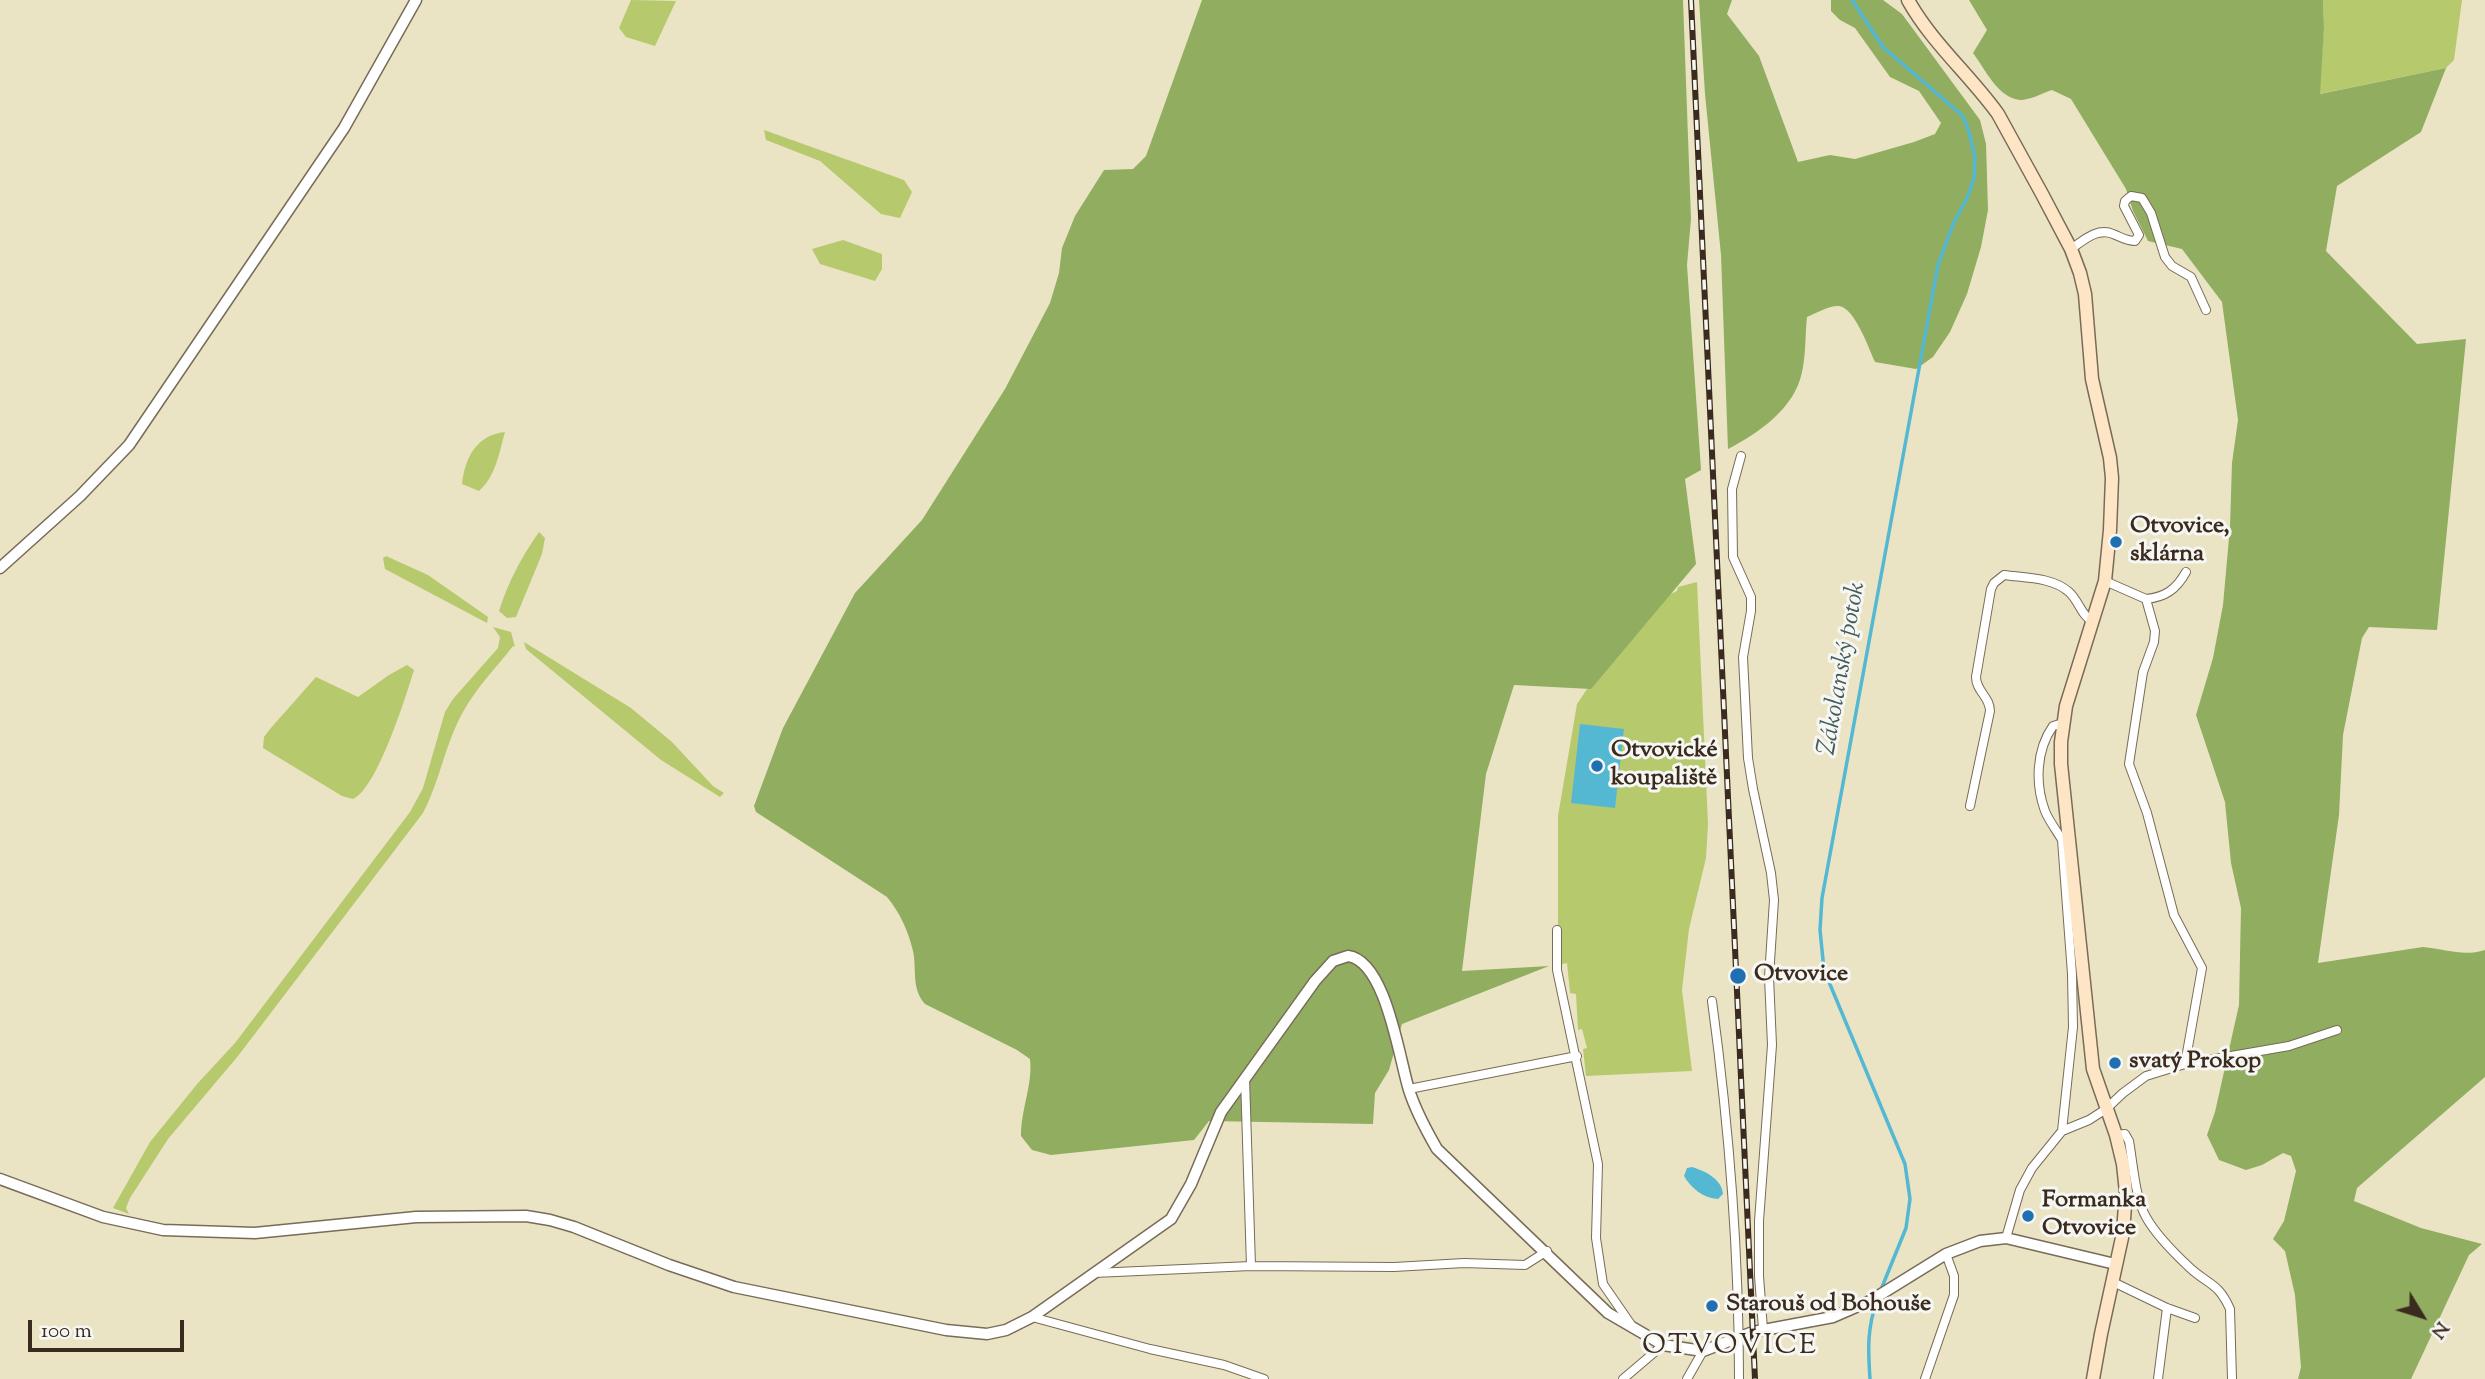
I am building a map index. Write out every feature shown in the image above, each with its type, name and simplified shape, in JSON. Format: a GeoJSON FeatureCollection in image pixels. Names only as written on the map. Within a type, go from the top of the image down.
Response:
{"type":"FeatureCollection","features":[{"type":"Feature","properties":{"kind":"main road"},"geometry":{"type":"LineString","coordinates":[[1908,0],[1937,43],[1998,114],[2071,248],[2085,294],[2092,379],[2110,458],[2110,530],[2105,581],[2063,723],[2061,764],[2066,837],[2093,1069],[2116,1135],[2125,1178],[2123,1233],[2111,1281],[2094,1379]]}},
{"type":"Feature","properties":{"kind":"street"},"geometry":{"type":"LineString","coordinates":[[0,568],[80,496],[129,445],[344,128],[416,0]]}},
{"type":"Feature","properties":{"kind":"street"},"geometry":{"type":"LineString","coordinates":[[2071,248],[2097,232],[2112,233],[2125,240],[2135,241],[2139,235],[2124,206],[2131,196],[2142,198],[2151,213],[2165,257],[2172,266],[2191,277],[2206,310]]}},
{"type":"Feature","properties":{"kind":"street"},"geometry":{"type":"LineString","coordinates":[[1741,456],[1732,489],[1733,557],[1751,597],[1743,657],[1748,758],[1774,900],[1769,977],[1772,1045],[1759,1222],[1763,1329]]}},
{"type":"Feature","properties":{"kind":"street"},"geometry":{"type":"LineString","coordinates":[[2105,581],[2146,599],[2169,593],[2178,586],[2186,572]]}},
{"type":"Feature","properties":{"kind":"street"},"geometry":{"type":"LineString","coordinates":[[1970,806],[1990,711],[1990,703],[1976,684],[1976,677],[1994,583],[2004,575],[2056,584],[2068,591],[2084,615],[2094,622]]}},
{"type":"Feature","properties":{"kind":"street"},"geometry":{"type":"LineString","coordinates":[[2146,599],[2155,631],[2154,642],[2141,683],[2129,764],[2147,813],[2174,915],[2202,968],[2185,1064]]}},
{"type":"Feature","properties":{"kind":"street"},"geometry":{"type":"LineString","coordinates":[[2062,1130],[2073,1027],[2066,837],[2046,814],[2039,785],[2039,768],[2046,735],[2053,726],[2063,723]]}},
{"type":"Feature","properties":{"kind":"street"},"geometry":{"type":"LineString","coordinates":[[1557,930],[1557,970],[1598,1164],[1596,1238],[1603,1284],[1632,1326]]}},
{"type":"Feature","properties":{"kind":"street"},"geometry":{"type":"LineString","coordinates":[[0,1179],[103,1217],[163,1230],[255,1234],[416,1217],[526,1216],[574,1227],[669,1265],[734,1287],[980,1334],[1006,1329],[1032,1317],[1171,1219],[1191,1184],[1221,1112],[1315,981],[1333,961],[1348,956],[1365,963],[1378,984],[1420,1120],[1437,1149],[1547,1251],[1608,1313],[1663,1345],[1703,1351],[1763,1329],[1833,1317],[1870,1301],[1946,1254],[1980,1241],[2006,1238],[2115,1264]]}},
{"type":"Feature","properties":{"kind":"street"},"geometry":{"type":"LineString","coordinates":[[1712,1001],[1731,1169],[1739,1379]]}},
{"type":"Feature","properties":{"kind":"street"},"geometry":{"type":"LineString","coordinates":[[2006,1238],[2020,1190],[2032,1168],[2062,1130],[2089,1120],[2146,1076],[2185,1064],[2290,1046],[2337,1030]]}},
{"type":"Feature","properties":{"kind":"street"},"geometry":{"type":"LineString","coordinates":[[1409,1089],[1577,1056]]}},
{"type":"Feature","properties":{"kind":"street"},"geometry":{"type":"LineString","coordinates":[[1245,1077],[1251,1266]]}},
{"type":"Feature","properties":{"kind":"street"},"geometry":{"type":"LineString","coordinates":[[2116,1135],[2125,1134],[2129,1141],[2145,1216],[2179,1257],[2192,1270],[2213,1283],[2226,1300],[2230,1309],[2232,1379]]}},
{"type":"Feature","properties":{"kind":"street"},"geometry":{"type":"LineString","coordinates":[[1094,1273],[1251,1266],[1394,1267],[1464,1263],[1525,1265],[1547,1251]]}},
{"type":"Feature","properties":{"kind":"street"},"geometry":{"type":"LineString","coordinates":[[1926,1379],[1954,1294],[1954,1276],[1946,1254]]}},
{"type":"Feature","properties":{"kind":"street"},"geometry":{"type":"LineString","coordinates":[[2111,1281],[2166,1308],[2195,1318]]}},
{"type":"Feature","properties":{"kind":"street"},"geometry":{"type":"LineString","coordinates":[[2158,1379],[2166,1308]]}},
{"type":"Feature","properties":{"kind":"street"},"geometry":{"type":"LineString","coordinates":[[1032,1317],[1150,1349],[1224,1365],[1264,1379]]}},
{"type":"Feature","properties":{"kind":"street"},"geometry":{"type":"LineString","coordinates":[[1623,1379],[1663,1345]]}},
{"type":"Feature","properties":{"kind":"street"},"geometry":{"type":"LineString","coordinates":[[1686,1379],[1703,1351]]}},
{"type":"Feature","properties":{"kind":"green space"},"geometry":{"type":"Polygon","coordinates":[[[631,0],[676,1],[655,46],[626,37],[619,28],[631,0]]]}},
{"type":"Feature","properties":{"kind":"green space"},"geometry":{"type":"Polygon","coordinates":[[[1202,0],[1683,0],[1691,219],[1687,265],[1701,470],[1685,479],[1696,564],[1591,689],[1514,685],[1486,774],[1462,971],[1549,966],[1402,1024],[1389,1070],[1375,1093],[1373,1124],[1209,1121],[1194,1140],[1051,1155],[1032,1150],[1021,1136],[1030,1078],[1030,1059],[925,1004],[916,985],[909,936],[887,897],[756,812],[754,806],[783,728],[855,593],[922,520],[1005,389],[1050,303],[1059,273],[1062,248],[1075,216],[1104,170],[1133,169],[1146,156],[1202,0]]]}},
{"type":"Feature","properties":{"kind":"green space"},"geometry":{"type":"Polygon","coordinates":[[[1699,0],[1732,0],[1727,14],[1759,56],[1798,162],[1830,155],[1855,159],[1935,134],[1941,123],[1919,91],[1890,77],[1855,28],[1840,20],[1831,11],[1831,0],[1883,0],[1902,14],[1980,120],[1986,144],[1988,210],[1981,247],[1967,294],[1950,332],[1933,357],[1916,369],[1875,362],[1861,330],[1845,308],[1835,306],[1819,311],[1807,317],[1802,372],[1792,397],[1763,427],[1728,449],[1721,255],[1705,94],[1699,0]]]}},
{"type":"Feature","properties":{"kind":"green space"},"geometry":{"type":"Polygon","coordinates":[[[1969,0],[2323,0],[2320,94],[2446,68],[2421,132],[2337,186],[2326,251],[2417,344],[2466,339],[2437,630],[2369,627],[2362,638],[2343,735],[2339,815],[2318,963],[2423,947],[2462,953],[2485,950],[2485,1077],[2357,1188],[2354,1201],[2421,1228],[2482,1244],[2469,1255],[2411,1379],[2298,1379],[2301,1367],[2295,1295],[2285,1251],[2273,1239],[2284,1221],[2296,1171],[2291,1156],[2283,1153],[2262,1165],[2246,1170],[2219,1160],[2207,1135],[2215,1112],[2239,1005],[2241,908],[2231,863],[2225,802],[2196,715],[2213,658],[2223,605],[2232,463],[2238,420],[2222,302],[2182,249],[2148,241],[2133,211],[2126,189],[2071,99],[2052,90],[2020,100],[2005,94],[1993,82],[1973,53],[1987,30],[1969,0]]]}},
{"type":"Feature","properties":{"kind":"green space"},"geometry":{"type":"Polygon","coordinates":[[[2323,0],[2462,0],[2454,60],[2446,68],[2319,94],[2324,28],[2323,0]]]}},
{"type":"Feature","properties":{"kind":"green space"},"geometry":{"type":"Polygon","coordinates":[[[764,130],[904,180],[912,192],[900,218],[881,214],[820,161],[766,140],[764,130]]]}},
{"type":"Feature","properties":{"kind":"green space"},"geometry":{"type":"Polygon","coordinates":[[[843,240],[882,254],[882,269],[875,281],[820,264],[812,249],[843,240]]]}},
{"type":"Feature","properties":{"kind":"green space"},"geometry":{"type":"Polygon","coordinates":[[[505,432],[496,464],[485,485],[479,491],[462,484],[466,465],[474,449],[487,438],[505,432]]]}},
{"type":"Feature","properties":{"kind":"green space"},"geometry":{"type":"Polygon","coordinates":[[[539,532],[545,538],[542,554],[516,617],[507,618],[499,611],[503,600],[516,570],[539,532]]]}},
{"type":"Feature","properties":{"kind":"green space"},"geometry":{"type":"Polygon","coordinates":[[[386,556],[428,575],[488,617],[487,623],[385,569],[383,558],[386,556]]]}},
{"type":"Feature","properties":{"kind":"green space"},"geometry":{"type":"Polygon","coordinates":[[[1697,582],[1708,824],[1706,858],[1689,929],[1682,990],[1692,1071],[1586,1076],[1583,1049],[1587,1048],[1582,1029],[1578,1030],[1576,994],[1570,993],[1567,963],[1562,964],[1558,943],[1558,816],[1577,704],[1591,683],[1662,598],[1677,591],[1678,587],[1697,582]]]}},
{"type":"Feature","properties":{"kind":"green space"},"geometry":{"type":"Polygon","coordinates":[[[493,627],[511,632],[515,647],[513,646],[486,678],[463,712],[423,813],[238,1056],[168,1139],[130,1198],[126,1208],[129,1214],[113,1208],[150,1142],[235,1043],[410,812],[423,788],[445,712],[453,699],[498,648],[500,637],[493,627]]]}},
{"type":"Feature","properties":{"kind":"green space"},"geometry":{"type":"Polygon","coordinates":[[[524,642],[631,708],[672,742],[713,786],[724,793],[720,797],[661,760],[526,649],[524,642]]]}},
{"type":"Feature","properties":{"kind":"green space"},"geometry":{"type":"Polygon","coordinates":[[[407,665],[414,670],[390,740],[372,778],[353,799],[342,796],[263,748],[264,737],[316,677],[358,697],[407,665]]]}},
{"type":"Feature","properties":{"kind":"water","name":"Otvovické koupaliště"},"geometry":{"type":"Polygon","coordinates":[[[1580,724],[1624,729],[1615,808],[1571,803],[1580,724]]]}},
{"type":"Feature","properties":{"kind":"water"},"geometry":{"type":"Polygon","coordinates":[[[1692,1167],[1707,1173],[1720,1184],[1723,1194],[1718,1199],[1698,1192],[1690,1185],[1684,1176],[1687,1168],[1692,1167]]]}},
{"type":"Feature","properties":{"kind":"waterway","name":"Zákolanský potok"},"geometry":{"type":"LineString","coordinates":[[1852,0],[1883,47],[1963,116],[1975,157],[1974,178],[1938,265],[1822,898],[1820,930],[1824,970],[1905,1164],[1910,1199],[1906,1228],[1880,1292]]}},
{"type":"Feature","properties":{"kind":"waterway","name":"Zákolanský potok"},"geometry":{"type":"LineString","coordinates":[[1870,1379],[1869,1339],[1877,1300]]}},
{"type":"Feature","properties":{"kind":"railway"},"geometry":{"type":"LineString","coordinates":[[1691,0],[1755,1379]]}},
{"type":"Feature","properties":{"kind":"place","name":"Otvovice, sklárna"},"geometry":{"type":"Point","coordinates":[2116,542]}},
{"type":"Feature","properties":{"kind":"place","name":"Otvovické koupaliště"},"geometry":{"type":"Point","coordinates":[1597,766]}},
{"type":"Feature","properties":{"kind":"place","name":"Otvovice"},"geometry":{"type":"Point","coordinates":[1738,976]}},
{"type":"Feature","properties":{"kind":"place","name":"svatý Prokop"},"geometry":{"type":"Point","coordinates":[2115,1063]}},
{"type":"Feature","properties":{"kind":"place","name":"Formanka Otvovice"},"geometry":{"type":"Point","coordinates":[2028,1216]}},
{"type":"Feature","properties":{"kind":"place","name":"Starouš od Bohouše"},"geometry":{"type":"Point","coordinates":[1712,1306]}},
{"type":"Feature","properties":{"kind":"district","name":"OTVOVICE"},"geometry":{"type":"Point","coordinates":[1730,1348]}}]}
